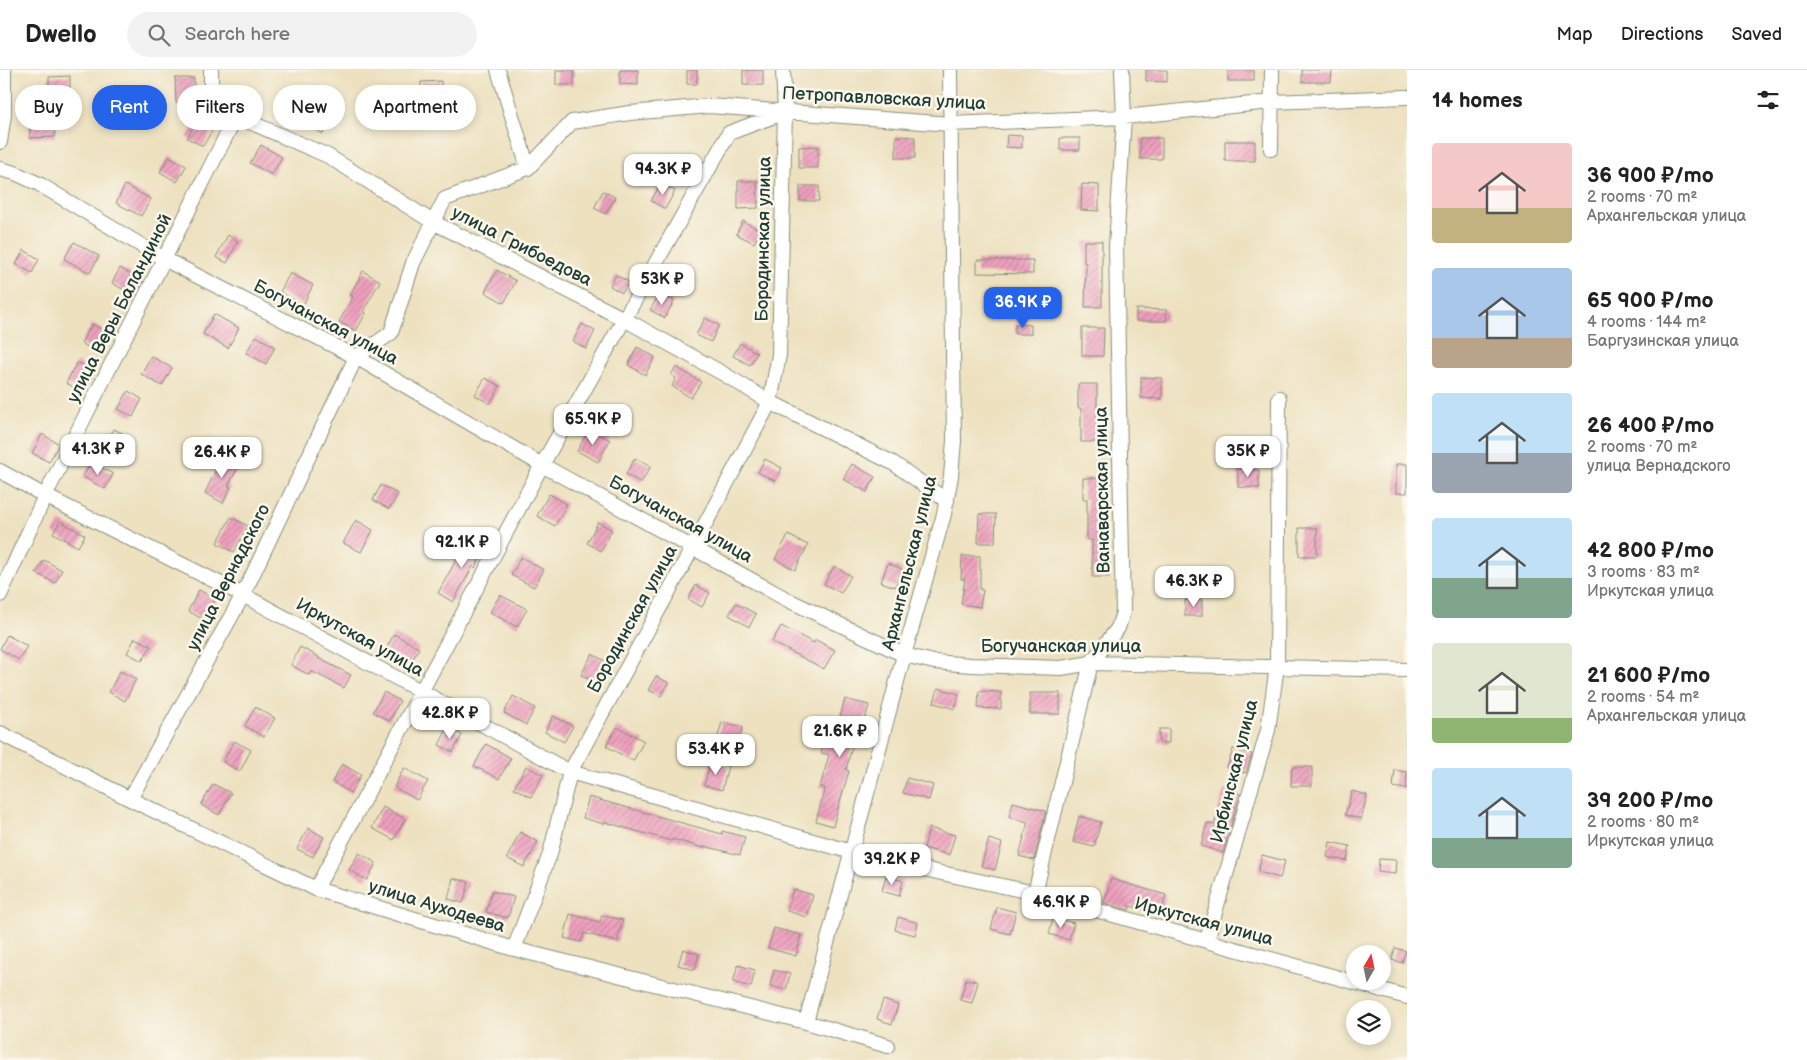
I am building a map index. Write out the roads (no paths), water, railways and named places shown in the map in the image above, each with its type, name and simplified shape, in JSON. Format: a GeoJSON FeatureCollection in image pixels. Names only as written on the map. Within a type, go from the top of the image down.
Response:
{"type":"FeatureCollection","features":[{"type":"Feature","properties":{"kind":"street"},"geometry":{"type":"LineString","coordinates":[[0,142],[4,115],[4,70]]}},
{"type":"Feature","properties":{"kind":"street"},"geometry":{"type":"LineString","coordinates":[[211,70],[212,85]]}},
{"type":"Feature","properties":{"kind":"street"},"geometry":{"type":"LineString","coordinates":[[356,357],[391,334],[413,263],[445,199],[528,168],[498,70]]}},
{"type":"Feature","properties":{"kind":"street","name":"Бородинская улица"},"geometry":{"type":"LineString","coordinates":[[514,949],[550,854],[570,772],[770,402],[779,356],[784,112],[783,70]]}},
{"type":"Feature","properties":{"kind":"street","name":"Архангельская улица"},"geometry":{"type":"LineString","coordinates":[[806,1022],[947,501],[951,476],[954,441],[950,70]]}},
{"type":"Feature","properties":{"kind":"street","name":"Ванаварская улица"},"geometry":{"type":"LineString","coordinates":[[1035,893],[1092,663],[1118,628],[1123,612],[1116,246],[1124,117],[1122,70]]}},
{"type":"Feature","properties":{"kind":"street"},"geometry":{"type":"LineString","coordinates":[[1271,149],[1272,70]]}},
{"type":"Feature","properties":{"kind":"street","name":"Петропавловская улица"},"geometry":{"type":"LineString","coordinates":[[528,168],[572,122],[630,113],[709,106],[950,124],[1124,117],[1271,102],[1407,97]]}},
{"type":"Feature","properties":{"kind":"street"},"geometry":{"type":"LineString","coordinates":[[316,889],[542,465],[729,133],[784,112]]}},
{"type":"Feature","properties":{"kind":"street","name":"улица Грибоедова"},"geometry":{"type":"LineString","coordinates":[[263,128],[328,156],[433,222],[624,319],[770,402],[893,463],[947,501]]}},
{"type":"Feature","properties":{"kind":"street","name":"улица Веры Баландиной"},"geometry":{"type":"LineString","coordinates":[[0,595],[45,496],[229,130]]}},
{"type":"Feature","properties":{"kind":"street","name":"Богучанская улица"},"geometry":{"type":"LineString","coordinates":[[0,169],[15,173],[38,184],[164,258],[356,357],[542,465],[788,600],[904,655],[934,662],[1061,668],[1092,663],[1407,670]]}},
{"type":"Feature","properties":{"kind":"street","name":"улица Вернадского"},"geometry":{"type":"LineString","coordinates":[[130,799],[243,595],[356,357]]}},
{"type":"Feature","properties":{"kind":"street","name":"Ирбинская улица"},"geometry":{"type":"LineString","coordinates":[[1207,940],[1268,730],[1277,666],[1279,398]]}},
{"type":"Feature","properties":{"kind":"street","name":"Иркутская улица"},"geometry":{"type":"LineString","coordinates":[[0,471],[45,496],[243,595],[570,772],[852,852],[1035,893],[1407,997]]}},
{"type":"Feature","properties":{"kind":"street","name":"улица Ауходеева"},"geometry":{"type":"LineString","coordinates":[[0,733],[130,799],[316,889],[514,949],[806,1022],[888,1046]]}}]}
